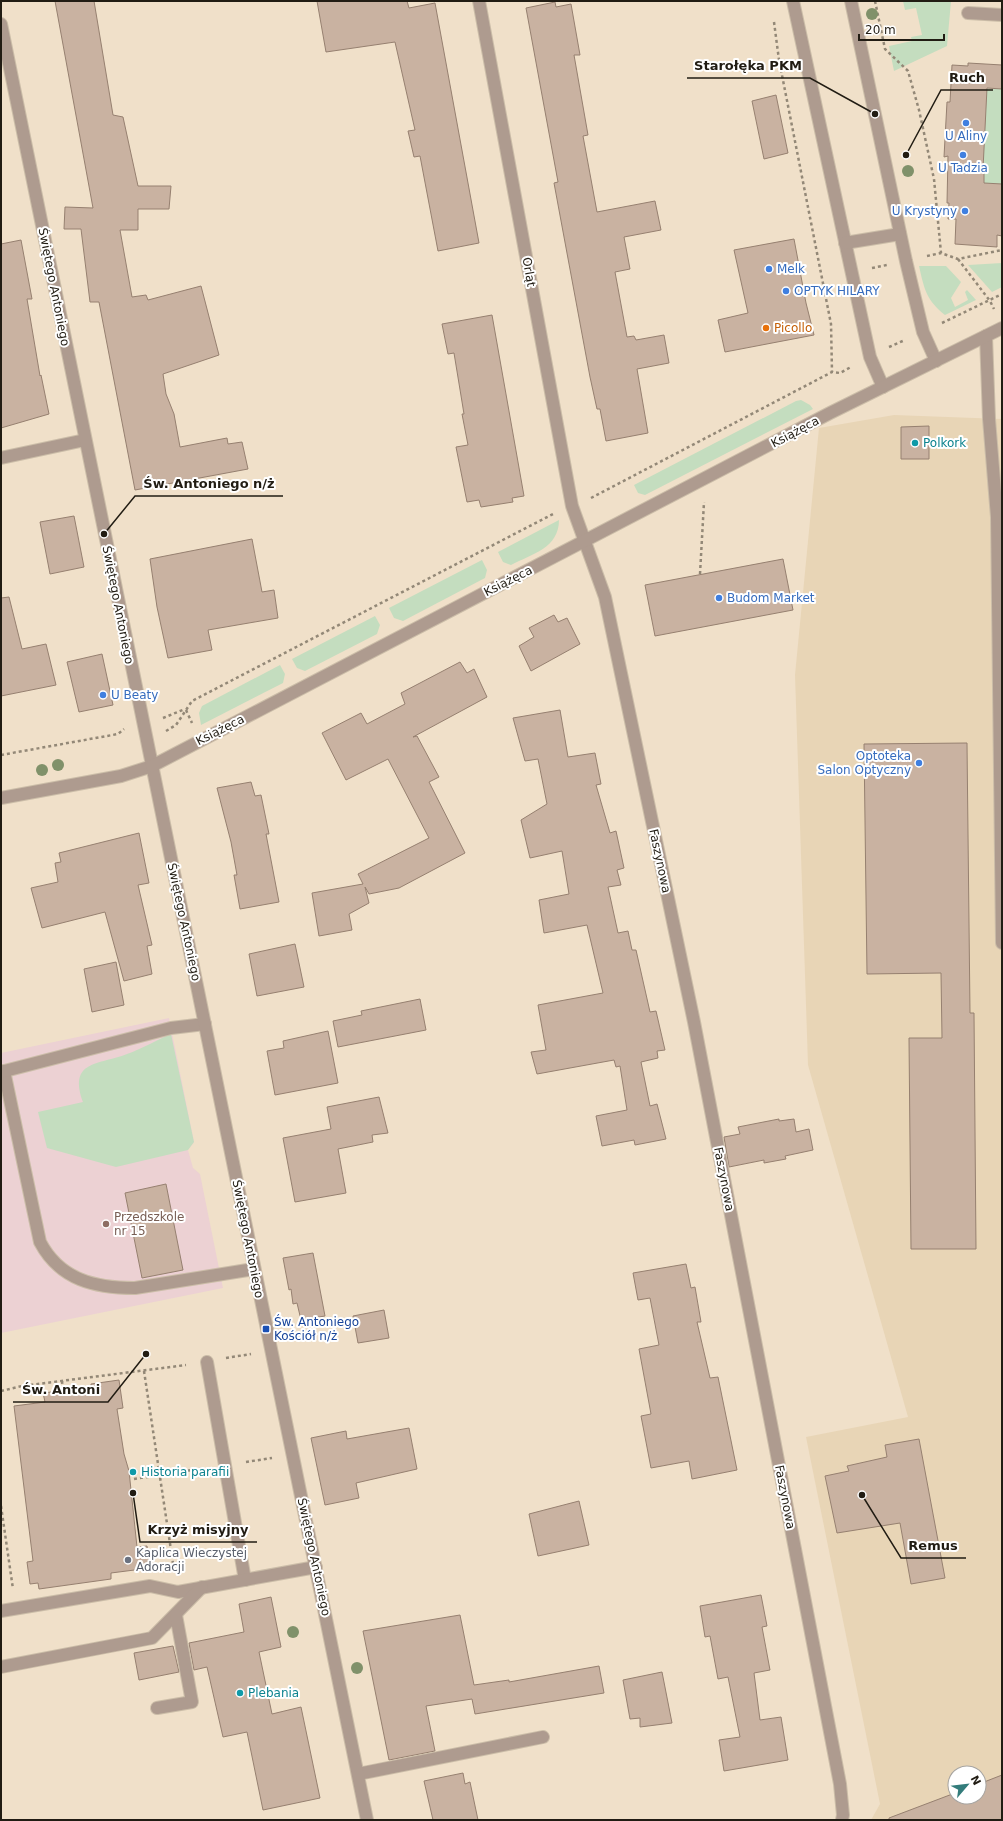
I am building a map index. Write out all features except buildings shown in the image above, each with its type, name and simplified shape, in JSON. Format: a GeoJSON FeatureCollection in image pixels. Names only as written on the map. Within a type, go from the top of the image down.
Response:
{"type":"FeatureCollection","features":[{"type":"Feature","properties":{"kind":"street","name":"Orląt"},"geometry":{"type":"LineString","coordinates":[[479,1],[572,506],[584,542]]}},
{"type":"Feature","properties":{"kind":"street"},"geometry":{"type":"LineString","coordinates":[[793,1],[870,357],[883,387]]}},
{"type":"Feature","properties":{"kind":"street"},"geometry":{"type":"LineString","coordinates":[[851,1],[900,234],[923,332],[936,361]]}},
{"type":"Feature","properties":{"kind":"street"},"geometry":{"type":"LineString","coordinates":[[968,13],[1002,15]]}},
{"type":"Feature","properties":{"kind":"street","name":"Świętego Antoniego"},"geometry":{"type":"LineString","coordinates":[[1,24],[367,1820]]}},
{"type":"Feature","properties":{"kind":"street"},"geometry":{"type":"LineString","coordinates":[[845,244],[900,234]]}},
{"type":"Feature","properties":{"kind":"street","name":"Książęca"},"geometry":{"type":"LineString","coordinates":[[1,798],[122,776],[152,766],[883,387],[1002,328]]}},
{"type":"Feature","properties":{"kind":"street"},"geometry":{"type":"LineString","coordinates":[[986,336],[989,419],[997,517],[1002,943]]}},
{"type":"Feature","properties":{"kind":"street"},"geometry":{"type":"LineString","coordinates":[[1,458],[85,440]]}},
{"type":"Feature","properties":{"kind":"street","name":"Faszynowa"},"geometry":{"type":"LineString","coordinates":[[584,542],[595,564],[606,597],[694,1022],[840,1784],[843,1815],[842,1820]]}},
{"type":"Feature","properties":{"kind":"street"},"geometry":{"type":"LineString","coordinates":[[205,1024],[170,1028],[3,1071],[40,1242],[51,1259],[61,1269],[73,1276],[96,1284],[116,1288],[135,1288],[254,1268]]}},
{"type":"Feature","properties":{"kind":"street"},"geometry":{"type":"LineString","coordinates":[[207,1362],[245,1580]]}},
{"type":"Feature","properties":{"kind":"street"},"geometry":{"type":"LineString","coordinates":[[1,1611],[150,1586],[178,1592],[316,1567]]}},
{"type":"Feature","properties":{"kind":"street"},"geometry":{"type":"LineString","coordinates":[[1,1667],[152,1638],[202,1587]]}},
{"type":"Feature","properties":{"kind":"street"},"geometry":{"type":"LineString","coordinates":[[157,1708],[192,1702],[176,1615]]}},
{"type":"Feature","properties":{"kind":"street"},"geometry":{"type":"LineString","coordinates":[[358,1774],[543,1738]]}},
{"type":"Feature","properties":{"kind":"path"},"geometry":{"type":"LineString","coordinates":[[875,1],[885,49],[908,72],[919,110],[934,179],[941,253]]}},
{"type":"Feature","properties":{"kind":"path"},"geometry":{"type":"LineString","coordinates":[[147,743],[176,725],[185,709],[192,701],[558,512],[680,453],[832,372],[831,324],[779,60],[774,15]]}},
{"type":"Feature","properties":{"kind":"path"},"geometry":{"type":"LineString","coordinates":[[958,259],[990,301]]}},
{"type":"Feature","properties":{"kind":"path"},"geometry":{"type":"LineString","coordinates":[[952,319],[1002,294]]}},
{"type":"Feature","properties":{"kind":"path"},"geometry":{"type":"LineString","coordinates":[[884,350],[904,341]]}},
{"type":"Feature","properties":{"kind":"path"},"geometry":{"type":"LineString","coordinates":[[700,574],[705,497]]}},
{"type":"Feature","properties":{"kind":"path"},"geometry":{"type":"LineString","coordinates":[[1,755],[118,734],[127,727]]}},
{"type":"Feature","properties":{"kind":"path"},"geometry":{"type":"LineString","coordinates":[[1,1391],[22,1386],[144,1371],[256,1353]]}},
{"type":"Feature","properties":{"kind":"path"},"geometry":{"type":"LineString","coordinates":[[144,1371],[178,1592]]}},
{"type":"Feature","properties":{"kind":"path"},"geometry":{"type":"LineString","coordinates":[[62,1381],[63,1390]]}},
{"type":"Feature","properties":{"kind":"path"},"geometry":{"type":"LineString","coordinates":[[1,1506],[15,1608]]}},
{"type":"Feature","properties":{"kind":"shaded area","name":"Polkork"},"geometry":{"type":"Polygon","coordinates":[[[894,415],[1002,419],[1002,1820],[871,1820],[880,1804],[806,1437],[908,1417],[808,1065],[795,675],[819,428],[894,415]]]}},
{"type":"Feature","properties":{"kind":"shaded area","name":"Przedszkole nr 15"},"geometry":{"type":"Polygon","coordinates":[[[169,1018],[194,1142],[188,1150],[193,1168],[200,1174],[223,1288],[1,1333],[1,1053],[169,1018]]]}},
{"type":"Feature","properties":{"kind":"green space"},"geometry":{"type":"Polygon","coordinates":[[[903,1],[951,1],[947,46],[894,71],[889,46],[912,41],[911,37],[922,35],[916,8],[905,10],[903,1]]]}},
{"type":"Feature","properties":{"kind":"green space"},"geometry":{"type":"Polygon","coordinates":[[[980,88],[1002,89],[1002,184],[982,221],[984,169],[974,168],[984,143],[986,104],[980,88]]]}},
{"type":"Feature","properties":{"kind":"green space"},"geometry":{"type":"Polygon","coordinates":[[[1002,263],[1002,287],[992,292],[968,265],[1002,263]]]}},
{"type":"Feature","properties":{"kind":"green space"},"geometry":{"type":"Polygon","coordinates":[[[919,266],[946,266],[961,282],[951,298],[955,307],[968,300],[965,292],[967,290],[976,300],[945,315],[930,299],[922,281],[919,266]]]}},
{"type":"Feature","properties":{"kind":"green space"},"geometry":{"type":"Polygon","coordinates":[[[801,400],[810,405],[813,409],[645,495],[638,493],[634,485],[796,401],[801,400]]]}},
{"type":"Feature","properties":{"kind":"green space"},"geometry":{"type":"Polygon","coordinates":[[[559,520],[558,530],[549,544],[543,549],[511,565],[503,562],[498,552],[559,520]]]}},
{"type":"Feature","properties":{"kind":"green space"},"geometry":{"type":"Polygon","coordinates":[[[482,560],[487,570],[485,578],[403,621],[394,618],[389,608],[482,560]]]}},
{"type":"Feature","properties":{"kind":"green space"},"geometry":{"type":"Polygon","coordinates":[[[375,616],[380,625],[377,634],[305,671],[297,668],[292,659],[375,616]]]}},
{"type":"Feature","properties":{"kind":"green space"},"geometry":{"type":"Polygon","coordinates":[[[280,665],[285,674],[283,683],[201,725],[199,713],[202,706],[280,665]]]}},
{"type":"Feature","properties":{"kind":"green space"},"geometry":{"type":"Polygon","coordinates":[[[171,1034],[194,1142],[188,1150],[116,1167],[47,1148],[38,1112],[83,1102],[79,1088],[80,1078],[83,1071],[89,1066],[133,1052],[171,1034]]]}},
{"type":"Feature","properties":{"kind":"place","name":"Starołęka PKM"},"geometry":{"type":"Point","coordinates":[875,114]}},
{"type":"Feature","properties":{"kind":"place","name":"U Aliny"},"geometry":{"type":"Point","coordinates":[966,123]}},
{"type":"Feature","properties":{"kind":"place","name":"Ruch"},"geometry":{"type":"Point","coordinates":[906,155]}},
{"type":"Feature","properties":{"kind":"place","name":"U Tadzia"},"geometry":{"type":"Point","coordinates":[963,155]}},
{"type":"Feature","properties":{"kind":"place","name":"U Krystyny"},"geometry":{"type":"Point","coordinates":[965,211]}},
{"type":"Feature","properties":{"kind":"place","name":"Melk"},"geometry":{"type":"Point","coordinates":[769,269]}},
{"type":"Feature","properties":{"kind":"place","name":"OPTYK HILARY"},"geometry":{"type":"Point","coordinates":[786,291]}},
{"type":"Feature","properties":{"kind":"place","name":"Picollo"},"geometry":{"type":"Point","coordinates":[766,328]}},
{"type":"Feature","properties":{"kind":"place","name":"Polkork"},"geometry":{"type":"Point","coordinates":[915,443]}},
{"type":"Feature","properties":{"kind":"place","name":"Św. Antoniego n/ż"},"geometry":{"type":"Point","coordinates":[104,534]}},
{"type":"Feature","properties":{"kind":"place","name":"Budom Market"},"geometry":{"type":"Point","coordinates":[719,598]}},
{"type":"Feature","properties":{"kind":"place","name":"U Beaty"},"geometry":{"type":"Point","coordinates":[103,695]}},
{"type":"Feature","properties":{"kind":"place","name":"Optoteka Salon Optyczny"},"geometry":{"type":"Point","coordinates":[919,763]}},
{"type":"Feature","properties":{"kind":"place","name":"Przedszkole nr 15"},"geometry":{"type":"Point","coordinates":[106,1224]}},
{"type":"Feature","properties":{"kind":"place","name":"Św. Antoniego Kościół n/ż"},"geometry":{"type":"Point","coordinates":[266,1329]}},
{"type":"Feature","properties":{"kind":"place","name":"Św. Antoni"},"geometry":{"type":"Point","coordinates":[146,1354]}},
{"type":"Feature","properties":{"kind":"place","name":"Historia parafii"},"geometry":{"type":"Point","coordinates":[133,1472]}},
{"type":"Feature","properties":{"kind":"place","name":"Krzyż misyjny"},"geometry":{"type":"Point","coordinates":[133,1493]}},
{"type":"Feature","properties":{"kind":"place","name":"Remus"},"geometry":{"type":"Point","coordinates":[862,1495]}},
{"type":"Feature","properties":{"kind":"place","name":"Kaplica Wieczystej Adoracji"},"geometry":{"type":"Point","coordinates":[128,1560]}},
{"type":"Feature","properties":{"kind":"place","name":"Plebania"},"geometry":{"type":"Point","coordinates":[240,1693]}}]}
